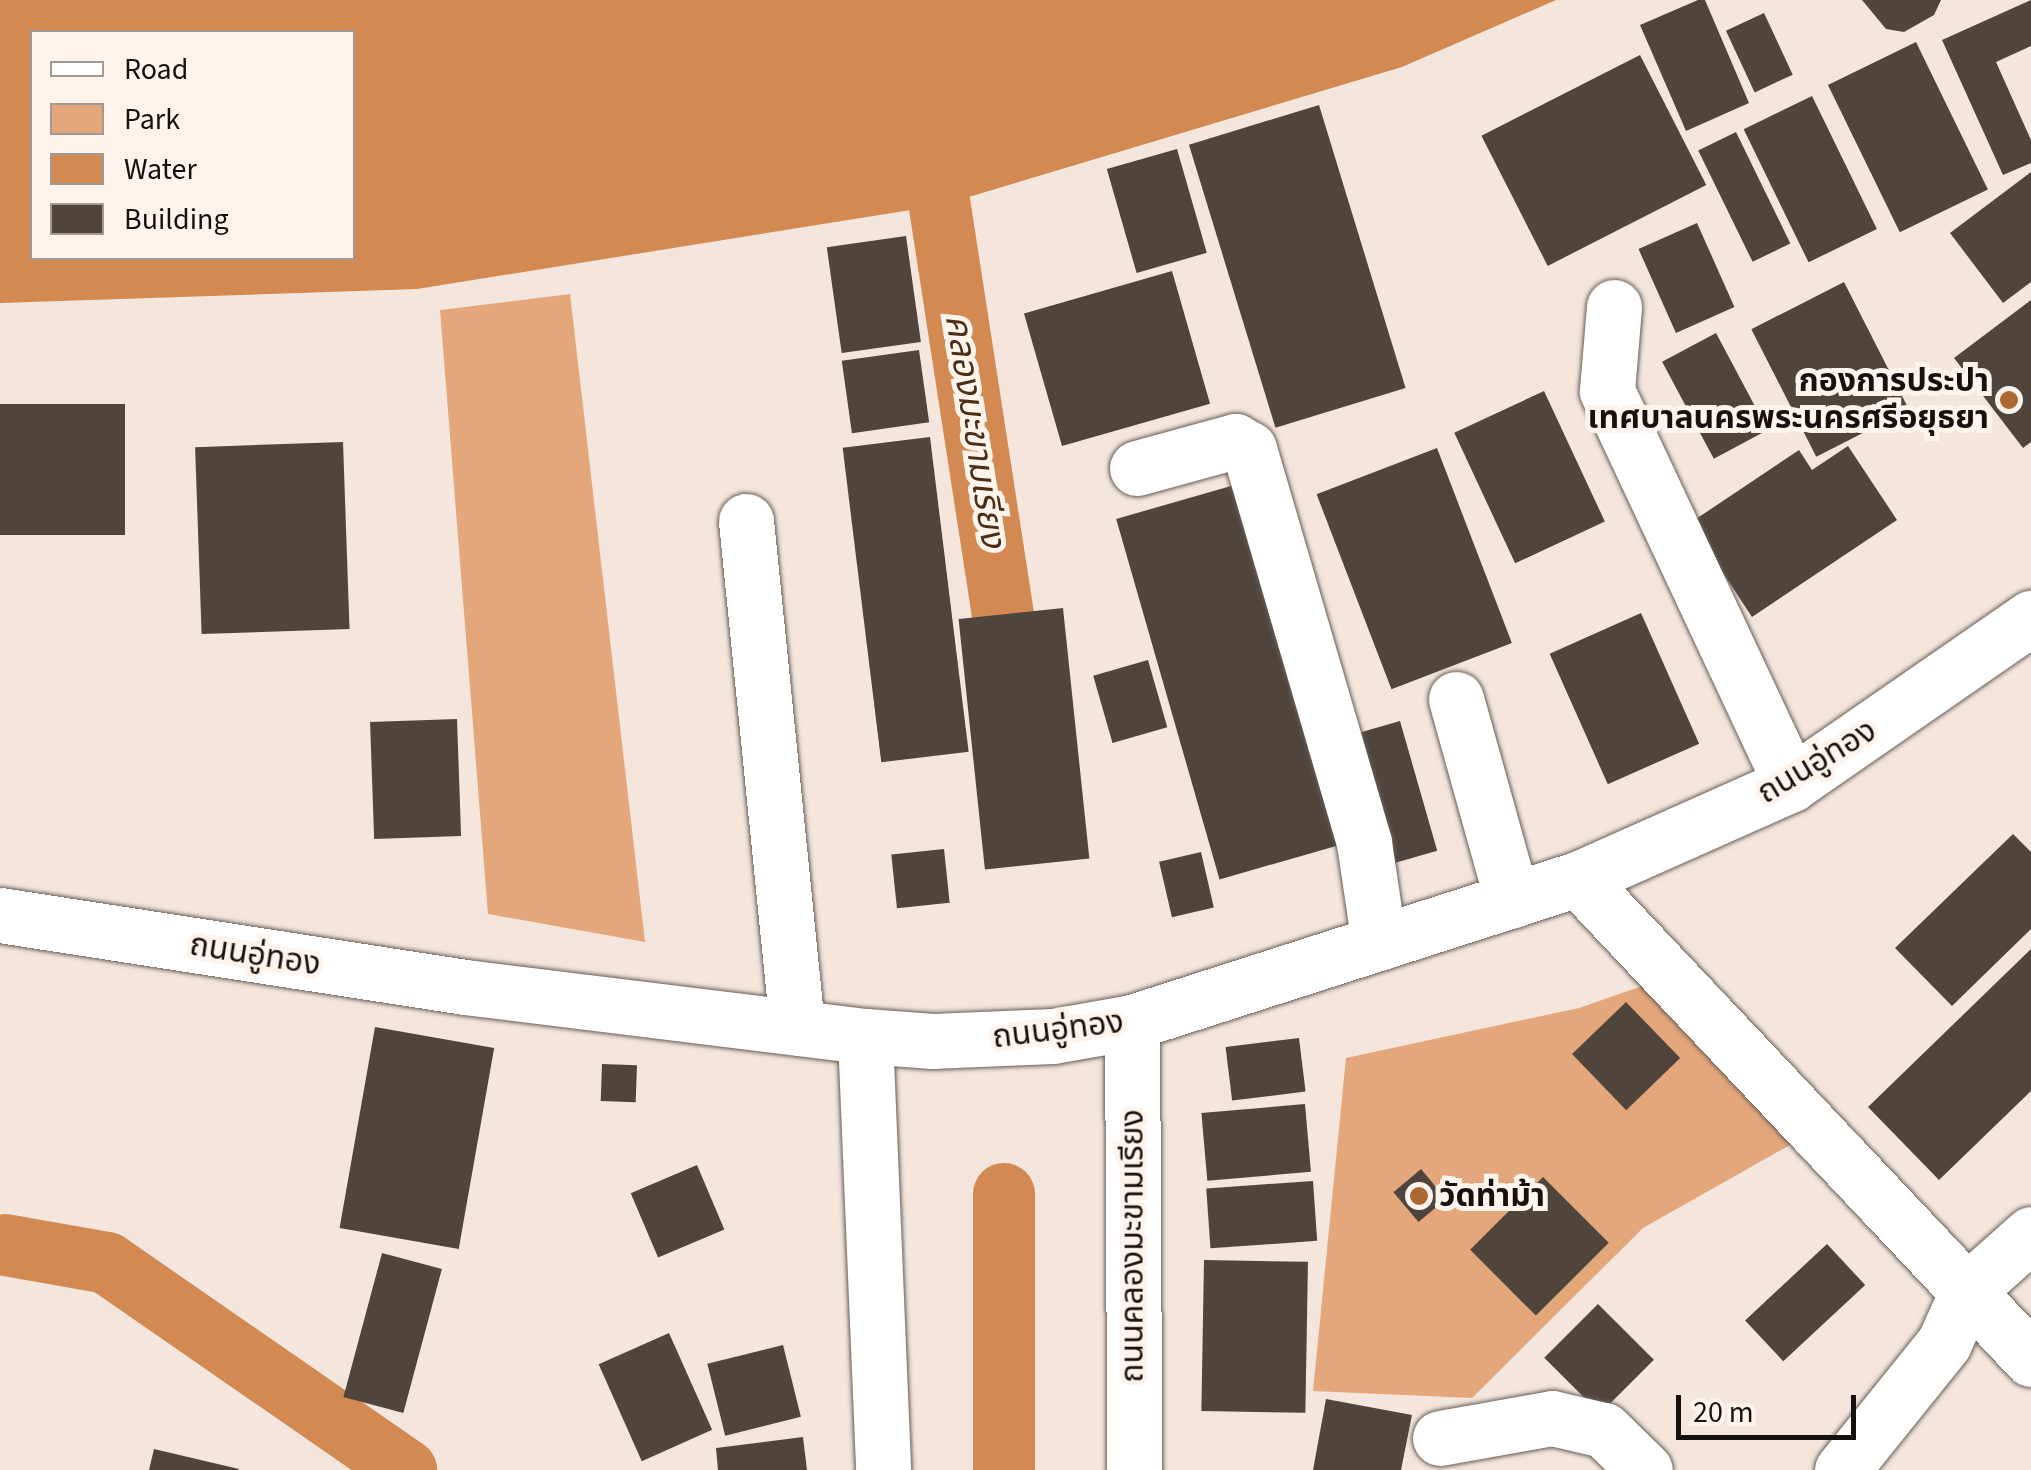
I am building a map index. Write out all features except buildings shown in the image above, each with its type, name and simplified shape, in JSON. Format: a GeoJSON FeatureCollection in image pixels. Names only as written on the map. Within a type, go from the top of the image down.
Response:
{"type":"FeatureCollection","features":[{"type":"Feature","properties":{"kind":"main road"},"geometry":{"type":"LineString","coordinates":[[1614,307],[1607,391],[1792,784]]}},
{"type":"Feature","properties":{"kind":"main road"},"geometry":{"type":"LineString","coordinates":[[1137,468],[1235,441],[1249,449],[1364,843],[1379,943]]}},
{"type":"Feature","properties":{"kind":"main road"},"geometry":{"type":"LineString","coordinates":[[746,521],[797,1027]]}},
{"type":"Feature","properties":{"kind":"main road","name":"ถนนอู่ทอง"},"geometry":{"type":"LineString","coordinates":[[0,915],[466,987],[864,1036],[1052,1036],[1132,1022],[1578,880],[1792,784],[2031,618]]}},
{"type":"Feature","properties":{"kind":"main road"},"geometry":{"type":"LineString","coordinates":[[1456,699],[1512,900]]}},
{"type":"Feature","properties":{"kind":"main road"},"geometry":{"type":"LineString","coordinates":[[1578,880],[2031,1360]]}},
{"type":"Feature","properties":{"kind":"main road","name":"ถนนคลองมะขามเรียง"},"geometry":{"type":"LineString","coordinates":[[1132,1022],[1134,1470]]}},
{"type":"Feature","properties":{"kind":"main road"},"geometry":{"type":"LineString","coordinates":[[864,1036],[882,1470]]}},
{"type":"Feature","properties":{"kind":"main road"},"geometry":{"type":"LineString","coordinates":[[1842,1470],[1944,1343],[1968,1290],[2031,1234]]}},
{"type":"Feature","properties":{"kind":"main road"},"geometry":{"type":"LineString","coordinates":[[1440,1438],[1552,1418],[1604,1430],[1645,1470]]}},
{"type":"Feature","properties":{"kind":"green space"},"geometry":{"type":"Polygon","coordinates":[[[570,294],[645,942],[488,914],[440,310],[570,294]]]}},
{"type":"Feature","properties":{"kind":"green space"},"geometry":{"type":"Polygon","coordinates":[[[1648,984],[1797,1141],[1643,1228],[1472,1398],[1313,1391],[1346,1058],[1579,1008],[1648,984]]]}},
{"type":"Feature","properties":{"kind":"water"},"geometry":{"type":"Polygon","coordinates":[[[0,0],[1556,0],[1402,67],[942,205],[417,289],[0,303],[0,0]]]}},
{"type":"Feature","properties":{"kind":"waterway","name":"คลองมะขามเรียง"},"geometry":{"type":"LineString","coordinates":[[908,0],[1016,699]]}},
{"type":"Feature","properties":{"kind":"waterway","name":"คลองมะขามเรียง"},"geometry":{"type":"LineString","coordinates":[[1004,1194],[1004,1470]]}},
{"type":"Feature","properties":{"kind":"waterway"},"geometry":{"type":"LineString","coordinates":[[5,1245],[107,1263],[406,1470]]}},
{"type":"Feature","properties":{"kind":"place","name":"กองการประปา เทศบาลนครพระนครศรีอยุธยา"},"geometry":{"type":"Point","coordinates":[2009,400]}},
{"type":"Feature","properties":{"kind":"place","name":"วัดท่าม้า"},"geometry":{"type":"Point","coordinates":[1419,1196]}}]}
